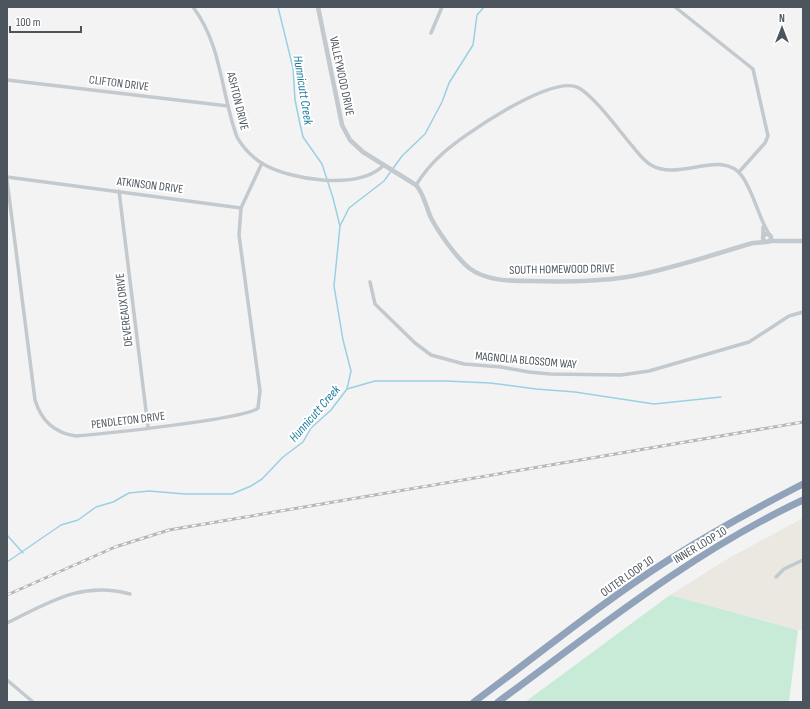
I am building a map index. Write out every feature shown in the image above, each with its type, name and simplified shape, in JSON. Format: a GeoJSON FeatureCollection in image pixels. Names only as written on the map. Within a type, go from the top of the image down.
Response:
{"type":"FeatureCollection","features":[{"type":"Feature","properties":{"kind":"highway","name":"OUTER LOOP 10"},"geometry":{"type":"LineString","coordinates":[[474,702],[617,596],[670,559],[747,514],[803,484]]}},
{"type":"Feature","properties":{"kind":"highway","name":"INNER LOOP 10"},"geometry":{"type":"LineString","coordinates":[[498,702],[612,617],[679,570],[729,539],[803,500]]}},
{"type":"Feature","properties":{"kind":"street","name":"ASHTON DRIVE"},"geometry":{"type":"LineString","coordinates":[[194,7],[205,25],[213,44],[235,130],[241,144],[249,153],[262,163],[298,176],[344,181],[357,178],[384,165]]}},
{"type":"Feature","properties":{"kind":"street","name":"VALLEYWOOD DRIVE"},"geometry":{"type":"LineString","coordinates":[[318,7],[345,133],[356,146],[416,185]]}},
{"type":"Feature","properties":{"kind":"street"},"geometry":{"type":"LineString","coordinates":[[431,33],[441,7]]}},
{"type":"Feature","properties":{"kind":"street"},"geometry":{"type":"LineString","coordinates":[[676,7],[754,71],[768,136],[765,143],[738,172]]}},
{"type":"Feature","properties":{"kind":"street","name":"CLIFTON DRIVE"},"geometry":{"type":"LineString","coordinates":[[7,80],[228,106]]}},
{"type":"Feature","properties":{"kind":"street"},"geometry":{"type":"LineString","coordinates":[[416,185],[442,154],[488,120],[540,92],[566,85],[575,86],[584,92],[641,157],[651,165],[662,170],[674,171],[716,164],[727,166],[738,172],[745,182],[763,226],[765,239]]}},
{"type":"Feature","properties":{"kind":"street"},"geometry":{"type":"LineString","coordinates":[[241,208],[262,163]]}},
{"type":"Feature","properties":{"kind":"street","name":"ATKINSON DRIVE"},"geometry":{"type":"LineString","coordinates":[[7,178],[119,191],[241,208]]}},
{"type":"Feature","properties":{"kind":"street","name":"PENDLETON DRIVE"},"geometry":{"type":"LineString","coordinates":[[7,178],[35,400],[41,414],[56,430],[70,435],[82,435],[148,427],[247,414],[255,411],[260,404],[260,391],[239,235],[241,208]]}},
{"type":"Feature","properties":{"kind":"street","name":"SOUTH HOMEWOOD DRIVE"},"geometry":{"type":"LineString","coordinates":[[416,185],[421,191],[431,218],[449,244],[468,267],[481,275],[491,278],[547,281],[615,279],[664,268],[765,239],[803,241]]}},
{"type":"Feature","properties":{"kind":"street","name":"DEVEREAUX DRIVE"},"geometry":{"type":"LineString","coordinates":[[119,191],[148,427]]}},
{"type":"Feature","properties":{"kind":"street"},"geometry":{"type":"LineString","coordinates":[[763,226],[770,234]]}},
{"type":"Feature","properties":{"kind":"street"},"geometry":{"type":"LineString","coordinates":[[765,239],[771,238],[770,234]]}},
{"type":"Feature","properties":{"kind":"street"},"geometry":{"type":"LineString","coordinates":[[765,239],[770,234]]}},
{"type":"Feature","properties":{"kind":"street","name":"SOUTH HOMEWOOD DRIVE"},"geometry":{"type":"LineString","coordinates":[[770,234],[787,240]]}},
{"type":"Feature","properties":{"kind":"street","name":"MAGNOLIA BLOSSOM WAY"},"geometry":{"type":"LineString","coordinates":[[370,282],[375,304],[415,343],[431,355],[464,364],[500,366],[529,372],[550,374],[621,375],[649,371],[749,342],[789,316],[803,312]]}},
{"type":"Feature","properties":{"kind":"street"},"geometry":{"type":"LineString","coordinates":[[776,577],[784,569],[803,560]]}},
{"type":"Feature","properties":{"kind":"street"},"geometry":{"type":"LineString","coordinates":[[7,623],[76,592],[94,589],[114,590],[130,594]]}},
{"type":"Feature","properties":{"kind":"street"},"geometry":{"type":"LineString","coordinates":[[7,680],[33,702]]}},
{"type":"Feature","properties":{"kind":"shaded area"},"geometry":{"type":"Polygon","coordinates":[[[803,518],[803,631],[670,595],[729,558],[803,518]]]}},
{"type":"Feature","properties":{"kind":"green space"},"geometry":{"type":"Polygon","coordinates":[[[670,595],[798,630],[789,702],[525,702],[670,595]]]}},
{"type":"Feature","properties":{"kind":"waterway","name":"Hunnicutt Creek"},"geometry":{"type":"LineString","coordinates":[[7,562],[61,525],[78,520],[96,507],[113,502],[129,493],[149,491],[185,494],[232,494],[251,486],[262,479],[283,457],[303,442],[311,428],[331,410],[347,389],[351,371],[343,340],[334,286],[340,226],[322,164],[303,137],[295,100],[293,68],[278,7]]}},
{"type":"Feature","properties":{"kind":"waterway"},"geometry":{"type":"LineString","coordinates":[[340,226],[349,208],[384,181],[402,156],[425,134],[442,102],[449,83],[473,45],[477,15],[484,7]]}},
{"type":"Feature","properties":{"kind":"waterway"},"geometry":{"type":"LineString","coordinates":[[347,389],[375,381],[446,381],[490,383],[575,392],[654,404],[721,397]]}},
{"type":"Feature","properties":{"kind":"waterway"},"geometry":{"type":"LineString","coordinates":[[7,535],[23,553]]}},
{"type":"Feature","properties":{"kind":"railway"},"geometry":{"type":"LineString","coordinates":[[7,595],[115,547],[169,530],[803,422]]}}]}
